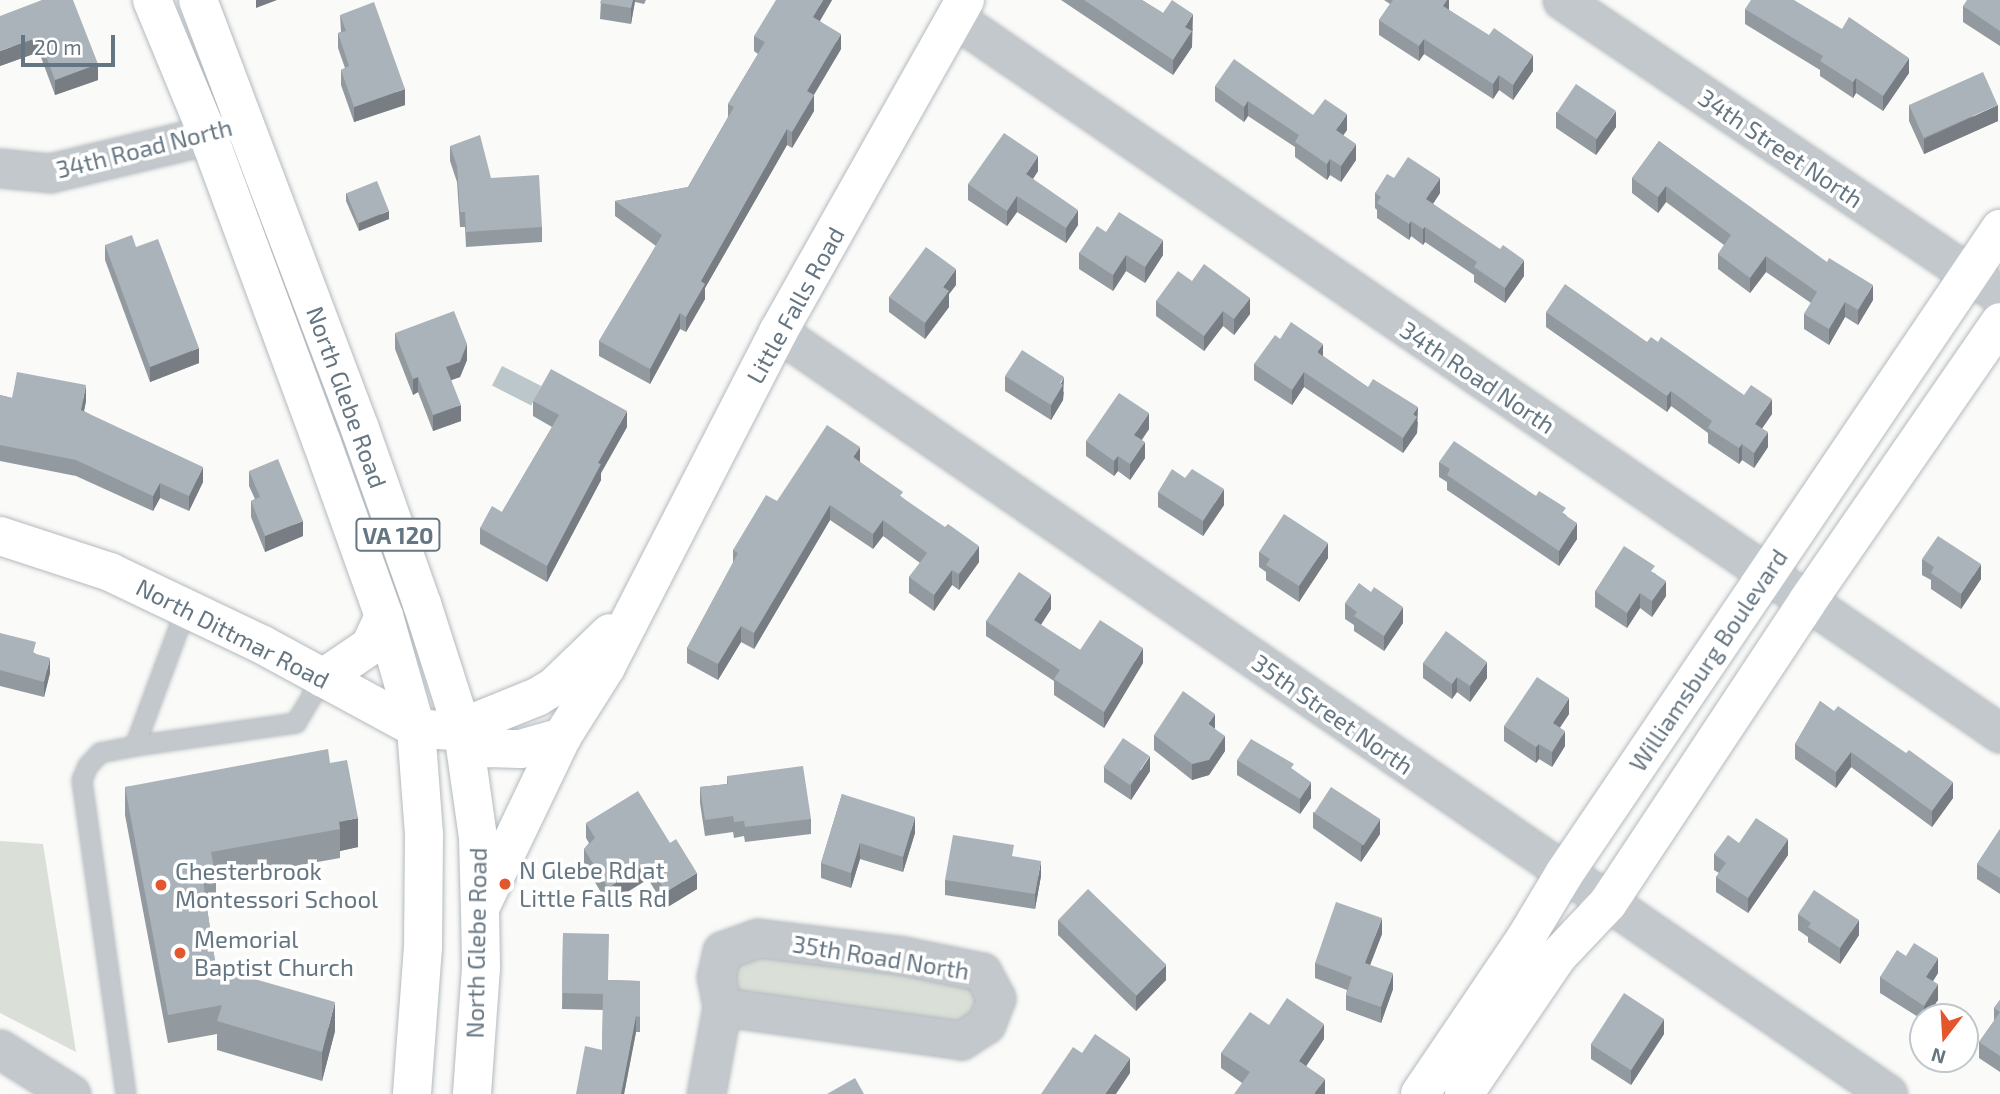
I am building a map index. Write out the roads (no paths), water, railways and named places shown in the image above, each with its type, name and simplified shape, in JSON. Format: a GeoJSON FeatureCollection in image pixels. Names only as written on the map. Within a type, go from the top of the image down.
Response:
{"type":"FeatureCollection","features":[{"type":"Feature","properties":{"kind":"main road","name":"North Glebe Road"},"geometry":{"type":"LineString","coordinates":[[152,0],[208,135],[384,617],[416,728],[424,835],[423,947],[412,1094]]}},
{"type":"Feature","properties":{"kind":"main road","name":"North Glebe Road"},"geometry":{"type":"LineString","coordinates":[[198,0],[246,122],[418,592],[463,732],[478,838],[480,909],[481,968],[472,1094]]}},
{"type":"Feature","properties":{"kind":"main road","name":"Little Falls Road"},"geometry":{"type":"LineString","coordinates":[[480,909],[562,737],[606,667],[778,332],[961,10]]}},
{"type":"Feature","properties":{"kind":"main road","name":"Williamsburg Boulevard"},"geometry":{"type":"LineString","coordinates":[[1420,1094],[1525,939],[1564,874],[2000,229]]}},
{"type":"Feature","properties":{"kind":"main road","name":"Williamsburg Boulevard"},"geometry":{"type":"LineString","coordinates":[[1464,1094],[1557,957],[1608,903],[1807,602],[2000,322]]}},
{"type":"Feature","properties":{"kind":"main road","name":"North Dittmar Road"},"geometry":{"type":"LineString","coordinates":[[0,536],[110,572],[323,678],[416,728],[463,732]]}},
{"type":"Feature","properties":{"kind":"main road","name":"Little Falls Road"},"geometry":{"type":"LineString","coordinates":[[463,732],[475,722],[537,697],[555,686],[633,615]]}},
{"type":"Feature","properties":{"kind":"main road"},"geometry":{"type":"LineString","coordinates":[[323,678],[370,646],[384,617]]}},
{"type":"Feature","properties":{"kind":"main road"},"geometry":{"type":"LineString","coordinates":[[463,732],[488,748],[520,748],[562,737]]}},
{"type":"Feature","properties":{"kind":"street","name":"34th Street North"},"geometry":{"type":"LineString","coordinates":[[1562,0],[2000,295]]}},
{"type":"Feature","properties":{"kind":"street","name":"34th Road North"},"geometry":{"type":"LineString","coordinates":[[961,10],[1766,575],[2000,733]]}},
{"type":"Feature","properties":{"kind":"street","name":"34th Road North"},"geometry":{"type":"LineString","coordinates":[[0,168],[50,173],[208,135],[246,122]]}},
{"type":"Feature","properties":{"kind":"street","name":"35th Street North"},"geometry":{"type":"LineString","coordinates":[[778,332],[1888,1094]]}},
{"type":"Feature","properties":{"kind":"street","name":"35th Road North"},"geometry":{"type":"LineString","coordinates":[[706,1094],[722,1007],[716,977],[722,951],[758,938],[904,956],[982,972],[996,998],[986,1024],[961,1040],[722,1007]]}},
{"type":"Feature","properties":{"kind":"street"},"geometry":{"type":"LineString","coordinates":[[0,1049],[71,1094]]}},
{"type":"Feature","properties":{"kind":"lane"},"geometry":{"type":"LineString","coordinates":[[135,746],[186,609]]}},
{"type":"Feature","properties":{"kind":"lane"},"geometry":{"type":"LineString","coordinates":[[126,1094],[82,780],[88,765],[100,753],[296,723],[323,678]]}},
{"type":"Feature","properties":{"kind":"place","name":"N Glebe Rd at Little Falls Rd"},"geometry":{"type":"Point","coordinates":[505,884]}},
{"type":"Feature","properties":{"kind":"place","name":"Chesterbrook Montessori School"},"geometry":{"type":"Point","coordinates":[161,885]}},
{"type":"Feature","properties":{"kind":"place","name":"Memorial Baptist Church"},"geometry":{"type":"Point","coordinates":[180,953]}}]}
